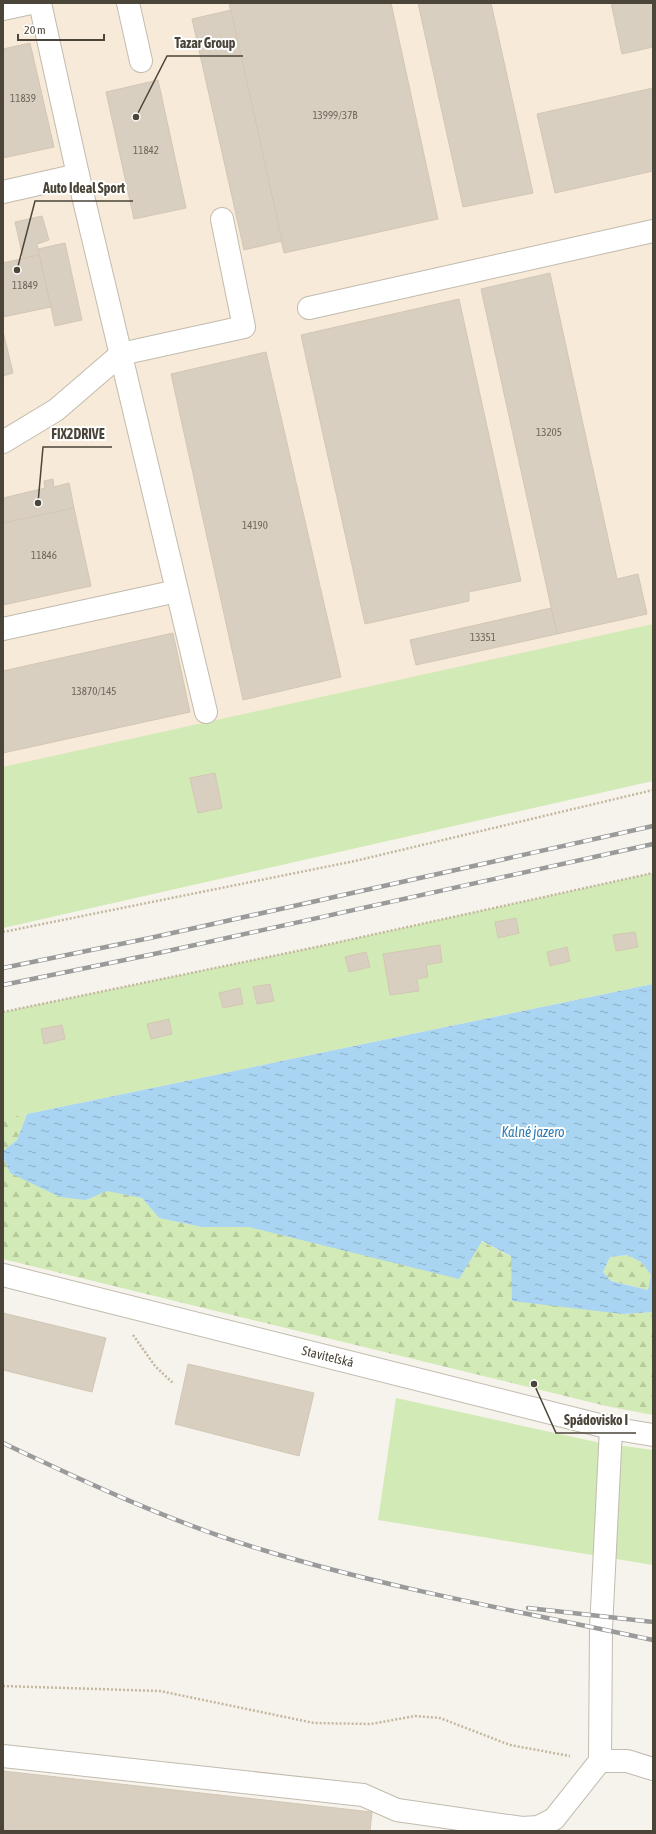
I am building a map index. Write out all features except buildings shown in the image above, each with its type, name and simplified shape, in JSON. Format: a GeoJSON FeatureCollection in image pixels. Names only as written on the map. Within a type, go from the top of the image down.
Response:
{"type":"FeatureCollection","features":[{"type":"Feature","properties":{"kind":"street"},"geometry":{"type":"LineString","coordinates":[[3,9],[31,3]]}},
{"type":"Feature","properties":{"kind":"street"},"geometry":{"type":"LineString","coordinates":[[40,3],[78,175],[206,712]]}},
{"type":"Feature","properties":{"kind":"street"},"geometry":{"type":"LineString","coordinates":[[128,3],[141,61]]}},
{"type":"Feature","properties":{"kind":"street"},"geometry":{"type":"LineString","coordinates":[[3,192],[78,175]]}},
{"type":"Feature","properties":{"kind":"street"},"geometry":{"type":"LineString","coordinates":[[3,442],[56,410],[121,354],[244,327],[222,219]]}},
{"type":"Feature","properties":{"kind":"street"},"geometry":{"type":"LineString","coordinates":[[309,308],[653,231]]}},
{"type":"Feature","properties":{"kind":"street"},"geometry":{"type":"LineString","coordinates":[[3,629],[177,591]]}},
{"type":"Feature","properties":{"kind":"street","name":"Staviteľská"},"geometry":{"type":"LineString","coordinates":[[3,1275],[611,1428],[653,1434]]}},
{"type":"Feature","properties":{"kind":"street"},"geometry":{"type":"LineString","coordinates":[[3,1756],[363,1795],[397,1810],[522,1828],[538,1827],[554,1819],[600,1761],[601,1629],[611,1428]]}},
{"type":"Feature","properties":{"kind":"street"},"geometry":{"type":"LineString","coordinates":[[600,1761],[627,1761],[653,1769]]}},
{"type":"Feature","properties":{"kind":"path"},"geometry":{"type":"LineString","coordinates":[[3,932],[355,861],[653,790]]}},
{"type":"Feature","properties":{"kind":"path"},"geometry":{"type":"LineString","coordinates":[[3,1012],[321,946],[653,873]]}},
{"type":"Feature","properties":{"kind":"path"},"geometry":{"type":"LineString","coordinates":[[133,1334],[155,1366],[174,1384]]}},
{"type":"Feature","properties":{"kind":"path"},"geometry":{"type":"LineString","coordinates":[[3,1686],[160,1691],[314,1723],[371,1724],[415,1716],[440,1718],[510,1745],[600,1761]]}},
{"type":"Feature","properties":{"kind":"shaded area"},"geometry":{"type":"Polygon","coordinates":[[[3,3],[653,3],[653,630],[3,769],[3,3]]]}},
{"type":"Feature","properties":{"kind":"green space"},"geometry":{"type":"Polygon","coordinates":[[[653,624],[653,781],[3,928],[3,767],[653,624]]]}},
{"type":"Feature","properties":{"kind":"green space"},"geometry":{"type":"Polygon","coordinates":[[[653,873],[653,984],[3,1119],[3,1012],[321,946],[653,873]]]}},
{"type":"Feature","properties":{"kind":"green space"},"geometry":{"type":"Polygon","coordinates":[[[27,1114],[17,1140],[3,1151],[3,1119],[27,1114]]]}},
{"type":"Feature","properties":{"kind":"green space"},"geometry":{"type":"Polygon","coordinates":[[[3,1157],[10,1173],[86,1200],[107,1190],[142,1198],[159,1218],[202,1227],[249,1227],[481,1241],[623,1314],[653,1312],[653,1415],[606,1406],[3,1259],[3,1157]]]}},
{"type":"Feature","properties":{"kind":"green space"},"geometry":{"type":"Polygon","coordinates":[[[627,1255],[641,1262],[651,1275],[648,1290],[611,1281],[603,1272],[610,1257],[627,1255]]]}},
{"type":"Feature","properties":{"kind":"green space"},"geometry":{"type":"Polygon","coordinates":[[[396,1398],[596,1442],[653,1450],[653,1565],[378,1520],[396,1398]]]}},
{"type":"Feature","properties":{"kind":"water","name":"Kalné jazero"},"geometry":{"type":"Polygon","coordinates":[[[653,984],[653,1312],[623,1314],[512,1301],[511,1256],[482,1241],[459,1279],[249,1227],[202,1227],[159,1218],[142,1198],[107,1191],[86,1200],[60,1197],[10,1173],[3,1157],[3,1151],[17,1140],[27,1114],[653,984]],[[627,1255],[610,1257],[603,1272],[611,1281],[648,1290],[651,1275],[641,1262],[627,1255]]]}},
{"type":"Feature","properties":{"kind":"railway"},"geometry":{"type":"LineString","coordinates":[[3,968],[150,938],[653,826]]}},
{"type":"Feature","properties":{"kind":"railway"},"geometry":{"type":"LineString","coordinates":[[3,985],[154,954],[653,844]]}},
{"type":"Feature","properties":{"kind":"railway"},"geometry":{"type":"LineString","coordinates":[[3,1443],[66,1473],[163,1515],[196,1528],[263,1550],[359,1577],[506,1610],[653,1640]]}},
{"type":"Feature","properties":{"kind":"railway"},"geometry":{"type":"LineString","coordinates":[[528,1608],[653,1622]]}},
{"type":"Feature","properties":{"kind":"place","name":"Tazar Group"},"geometry":{"type":"Point","coordinates":[136,117]}},
{"type":"Feature","properties":{"kind":"place","name":"Auto Ideal Sport"},"geometry":{"type":"Point","coordinates":[17,270]}},
{"type":"Feature","properties":{"kind":"place","name":"FIX2DRIVE"},"geometry":{"type":"Point","coordinates":[38,503]}},
{"type":"Feature","properties":{"kind":"place","name":"Spádovisko I"},"geometry":{"type":"Point","coordinates":[534,1384]}}]}
